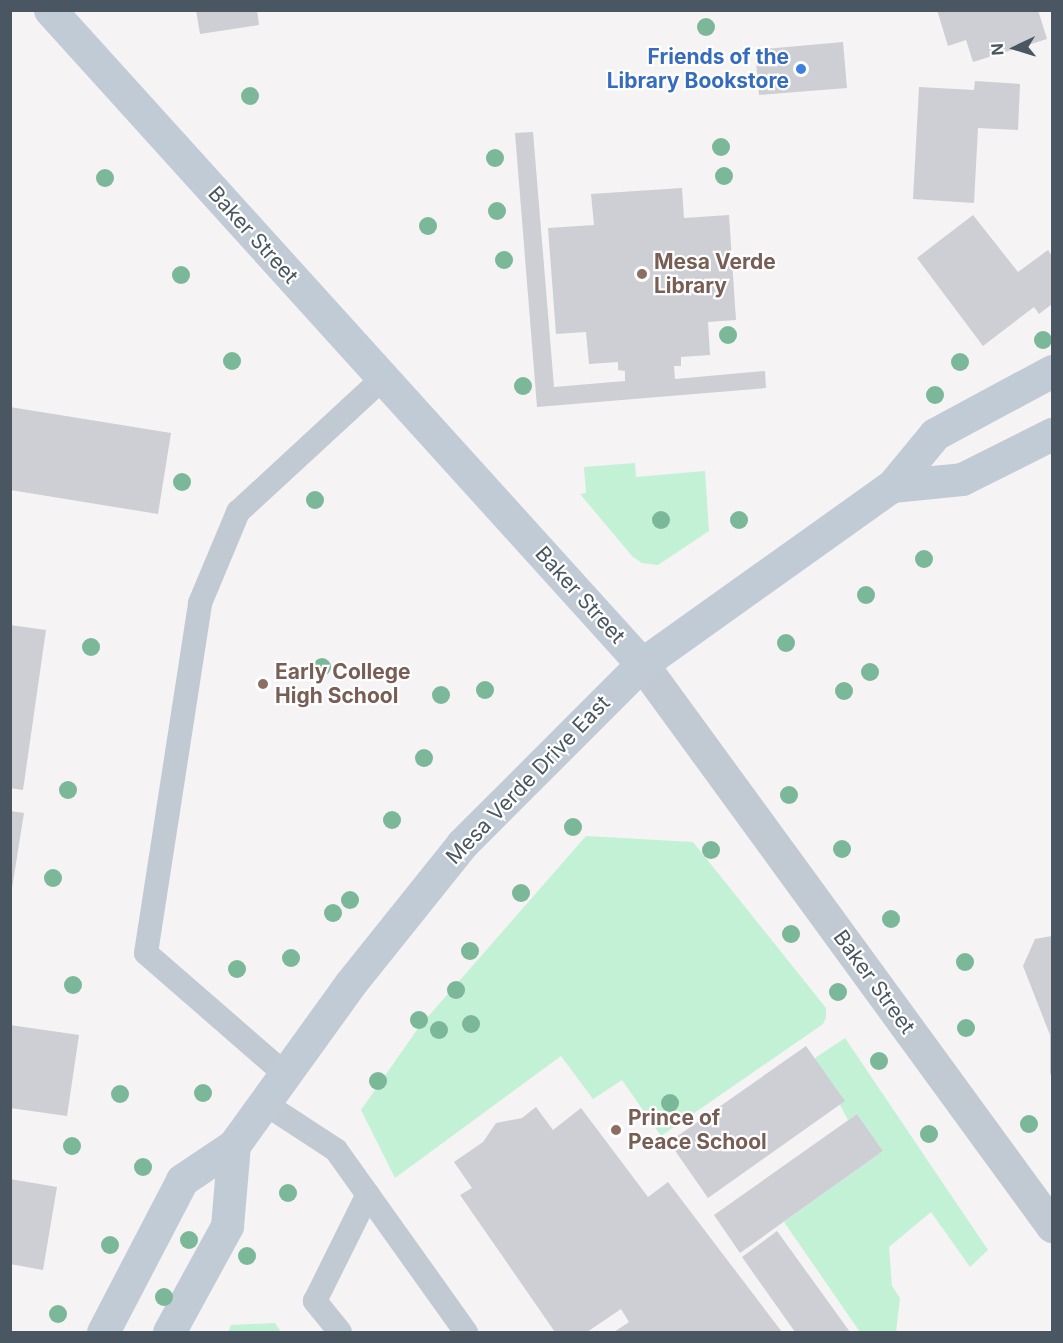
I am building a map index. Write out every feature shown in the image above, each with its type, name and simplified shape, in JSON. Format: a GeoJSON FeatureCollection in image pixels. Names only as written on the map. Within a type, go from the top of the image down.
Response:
{"type":"FeatureCollection","features":[{"type":"Feature","properties":{"kind":"street","name":"Baker Street"},"geometry":{"type":"LineString","coordinates":[[50,10],[642,664],[1053,1226]]}},
{"type":"Feature","properties":{"kind":"street","name":"Mesa Verde Drive East"},"geometry":{"type":"LineString","coordinates":[[103,1332],[182,1180],[234,1145],[350,984],[462,844],[642,664],[891,486],[935,434],[1053,371]]}},
{"type":"Feature","properties":{"kind":"street","name":"Mesa Verde Drive East"},"geometry":{"type":"LineString","coordinates":[[891,486],[962,479],[1053,434]]}},
{"type":"Feature","properties":{"kind":"street"},"geometry":{"type":"LineString","coordinates":[[169,1332],[227,1226],[234,1145]]}},
{"type":"Feature","properties":{"kind":"lane"},"geometry":{"type":"LineString","coordinates":[[285,1074],[146,953],[199,614],[205,593],[238,512],[383,378]]}},
{"type":"Feature","properties":{"kind":"lane"},"geometry":{"type":"LineString","coordinates":[[264,1103],[336,1150],[466,1332]]}},
{"type":"Feature","properties":{"kind":"lane"},"geometry":{"type":"LineString","coordinates":[[340,1332],[315,1301],[368,1194]]}},
{"type":"Feature","properties":{"kind":"green space"},"geometry":{"type":"Polygon","coordinates":[[[635,463],[636,477],[705,471],[709,531],[658,565],[642,563],[632,556],[580,494],[586,493],[584,467],[635,463]]]}},
{"type":"Feature","properties":{"kind":"green space"},"geometry":{"type":"Polygon","coordinates":[[[586,836],[693,842],[826,1008],[826,1018],[823,1024],[661,1136],[622,1080],[593,1099],[561,1056],[395,1178],[361,1110],[419,1027],[586,836]]]}},
{"type":"Feature","properties":{"kind":"green space"},"geometry":{"type":"Polygon","coordinates":[[[845,1038],[988,1250],[970,1267],[931,1212],[889,1247],[892,1286],[900,1298],[896,1332],[860,1332],[784,1222],[883,1151],[857,1114],[848,1120],[815,1058],[845,1038]]]}},
{"type":"Feature","properties":{"kind":"green space"},"geometry":{"type":"Polygon","coordinates":[[[275,1323],[281,1332],[228,1332],[231,1325],[275,1323]]]}},
{"type":"Feature","properties":{"kind":"building"},"geometry":{"type":"Polygon","coordinates":[[[196,10],[257,10],[259,25],[200,34],[196,10]]]}},
{"type":"Feature","properties":{"kind":"building"},"geometry":{"type":"Polygon","coordinates":[[[937,10],[1038,10],[1047,39],[973,62],[966,40],[948,46],[937,10]]]}},
{"type":"Feature","properties":{"kind":"building","name":"Friends of the Library Bookstore"},"geometry":{"type":"Polygon","coordinates":[[[843,42],[847,88],[759,95],[755,50],[843,42]]]}},
{"type":"Feature","properties":{"kind":"building"},"geometry":{"type":"Polygon","coordinates":[[[975,81],[1020,84],[1018,130],[978,128],[974,203],[913,199],[919,87],[974,90],[975,81]]]}},
{"type":"Feature","properties":{"kind":"building","name":"Mesa Verde Library"},"geometry":{"type":"Polygon","coordinates":[[[533,132],[554,387],[625,381],[625,371],[618,370],[618,362],[589,364],[586,332],[556,334],[548,228],[594,225],[591,194],[682,188],[684,218],[729,215],[736,320],[708,322],[710,355],[681,357],[681,366],[674,366],[675,379],[765,371],[766,388],[537,407],[515,133],[533,132]]]}},
{"type":"Feature","properties":{"kind":"building"},"geometry":{"type":"Polygon","coordinates":[[[973,215],[1018,272],[1048,250],[1052,256],[1052,304],[1039,314],[1034,307],[983,346],[917,258],[973,215]]]}},
{"type":"Feature","properties":{"kind":"building"},"geometry":{"type":"Polygon","coordinates":[[[10,407],[171,433],[158,514],[10,490],[10,407]]]}},
{"type":"Feature","properties":{"kind":"building"},"geometry":{"type":"Polygon","coordinates":[[[10,625],[46,630],[23,790],[10,788],[10,625]]]}},
{"type":"Feature","properties":{"kind":"building"},"geometry":{"type":"Polygon","coordinates":[[[10,811],[24,813],[12,888],[10,888],[10,811]]]}},
{"type":"Feature","properties":{"kind":"building"},"geometry":{"type":"Polygon","coordinates":[[[1052,936],[1052,1075],[1050,1074],[1050,1035],[1023,966],[1035,939],[1052,936]]]}},
{"type":"Feature","properties":{"kind":"building"},"geometry":{"type":"Polygon","coordinates":[[[10,1025],[79,1035],[67,1116],[10,1108],[10,1025]]]}},
{"type":"Feature","properties":{"kind":"building"},"geometry":{"type":"Polygon","coordinates":[[[806,1046],[845,1101],[708,1198],[669,1142],[806,1046]]]}},
{"type":"Feature","properties":{"kind":"building"},"geometry":{"type":"Polygon","coordinates":[[[536,1107],[553,1130],[581,1108],[648,1197],[668,1182],[782,1332],[614,1332],[629,1322],[621,1309],[587,1332],[555,1332],[460,1195],[472,1188],[454,1162],[483,1142],[496,1123],[522,1118],[536,1107]]]}},
{"type":"Feature","properties":{"kind":"building"},"geometry":{"type":"Polygon","coordinates":[[[857,1114],[883,1151],[740,1253],[714,1215],[857,1114]]]}},
{"type":"Feature","properties":{"kind":"building"},"geometry":{"type":"Polygon","coordinates":[[[10,1179],[57,1187],[43,1270],[10,1264],[10,1179]]]}},
{"type":"Feature","properties":{"kind":"building"},"geometry":{"type":"Polygon","coordinates":[[[777,1231],[850,1332],[795,1332],[742,1257],[777,1231]]]}},
{"type":"Feature","properties":{"kind":"place","name":"Friends of the Library Bookstore"},"geometry":{"type":"Point","coordinates":[801,69]}},
{"type":"Feature","properties":{"kind":"place","name":"Mesa Verde Library"},"geometry":{"type":"Point","coordinates":[642,274]}},
{"type":"Feature","properties":{"kind":"place","name":"Early College High School"},"geometry":{"type":"Point","coordinates":[263,684]}},
{"type":"Feature","properties":{"kind":"place","name":"Prince of Peace School"},"geometry":{"type":"Point","coordinates":[616,1130]}}]}
